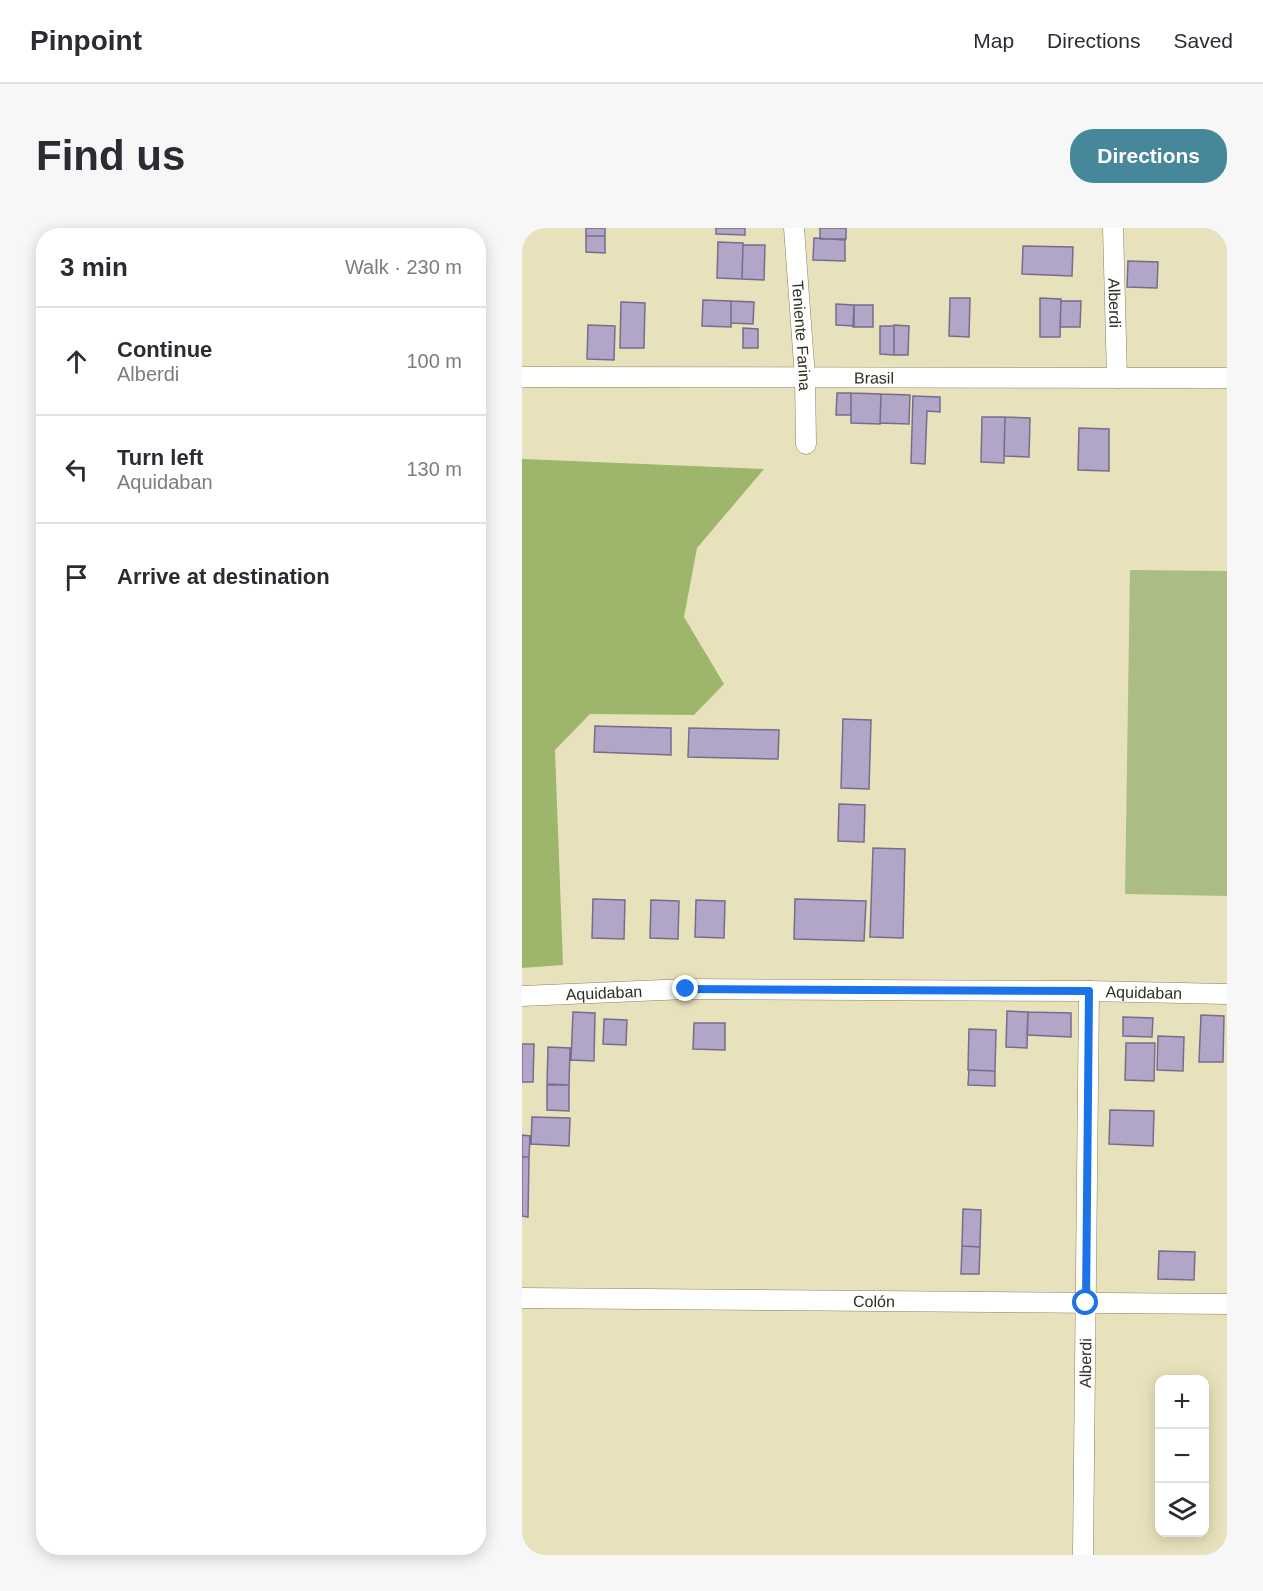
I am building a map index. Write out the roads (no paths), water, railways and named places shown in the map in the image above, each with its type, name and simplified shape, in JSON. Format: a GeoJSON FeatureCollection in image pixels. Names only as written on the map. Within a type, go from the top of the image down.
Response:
{"type":"FeatureCollection","features":[{"type":"Feature","properties":{"kind":"street","name":"Teniente Farina"},"geometry":{"type":"LineString","coordinates":[[794,228],[805,378],[806,444]]}},
{"type":"Feature","properties":{"kind":"street","name":"Alberdi"},"geometry":{"type":"LineString","coordinates":[[1113,228],[1117,378]]}},
{"type":"Feature","properties":{"kind":"street","name":"Brasil"},"geometry":{"type":"LineString","coordinates":[[522,377],[1227,378]]}},
{"type":"Feature","properties":{"kind":"street","name":"Aquidaban"},"geometry":{"type":"LineString","coordinates":[[522,996],[686,989],[1227,994]]}},
{"type":"Feature","properties":{"kind":"street","name":"Alberdi"},"geometry":{"type":"LineString","coordinates":[[1083,1555],[1089,991]]}},
{"type":"Feature","properties":{"kind":"street","name":"Colón"},"geometry":{"type":"LineString","coordinates":[[522,1299],[1227,1304]]}}]}
